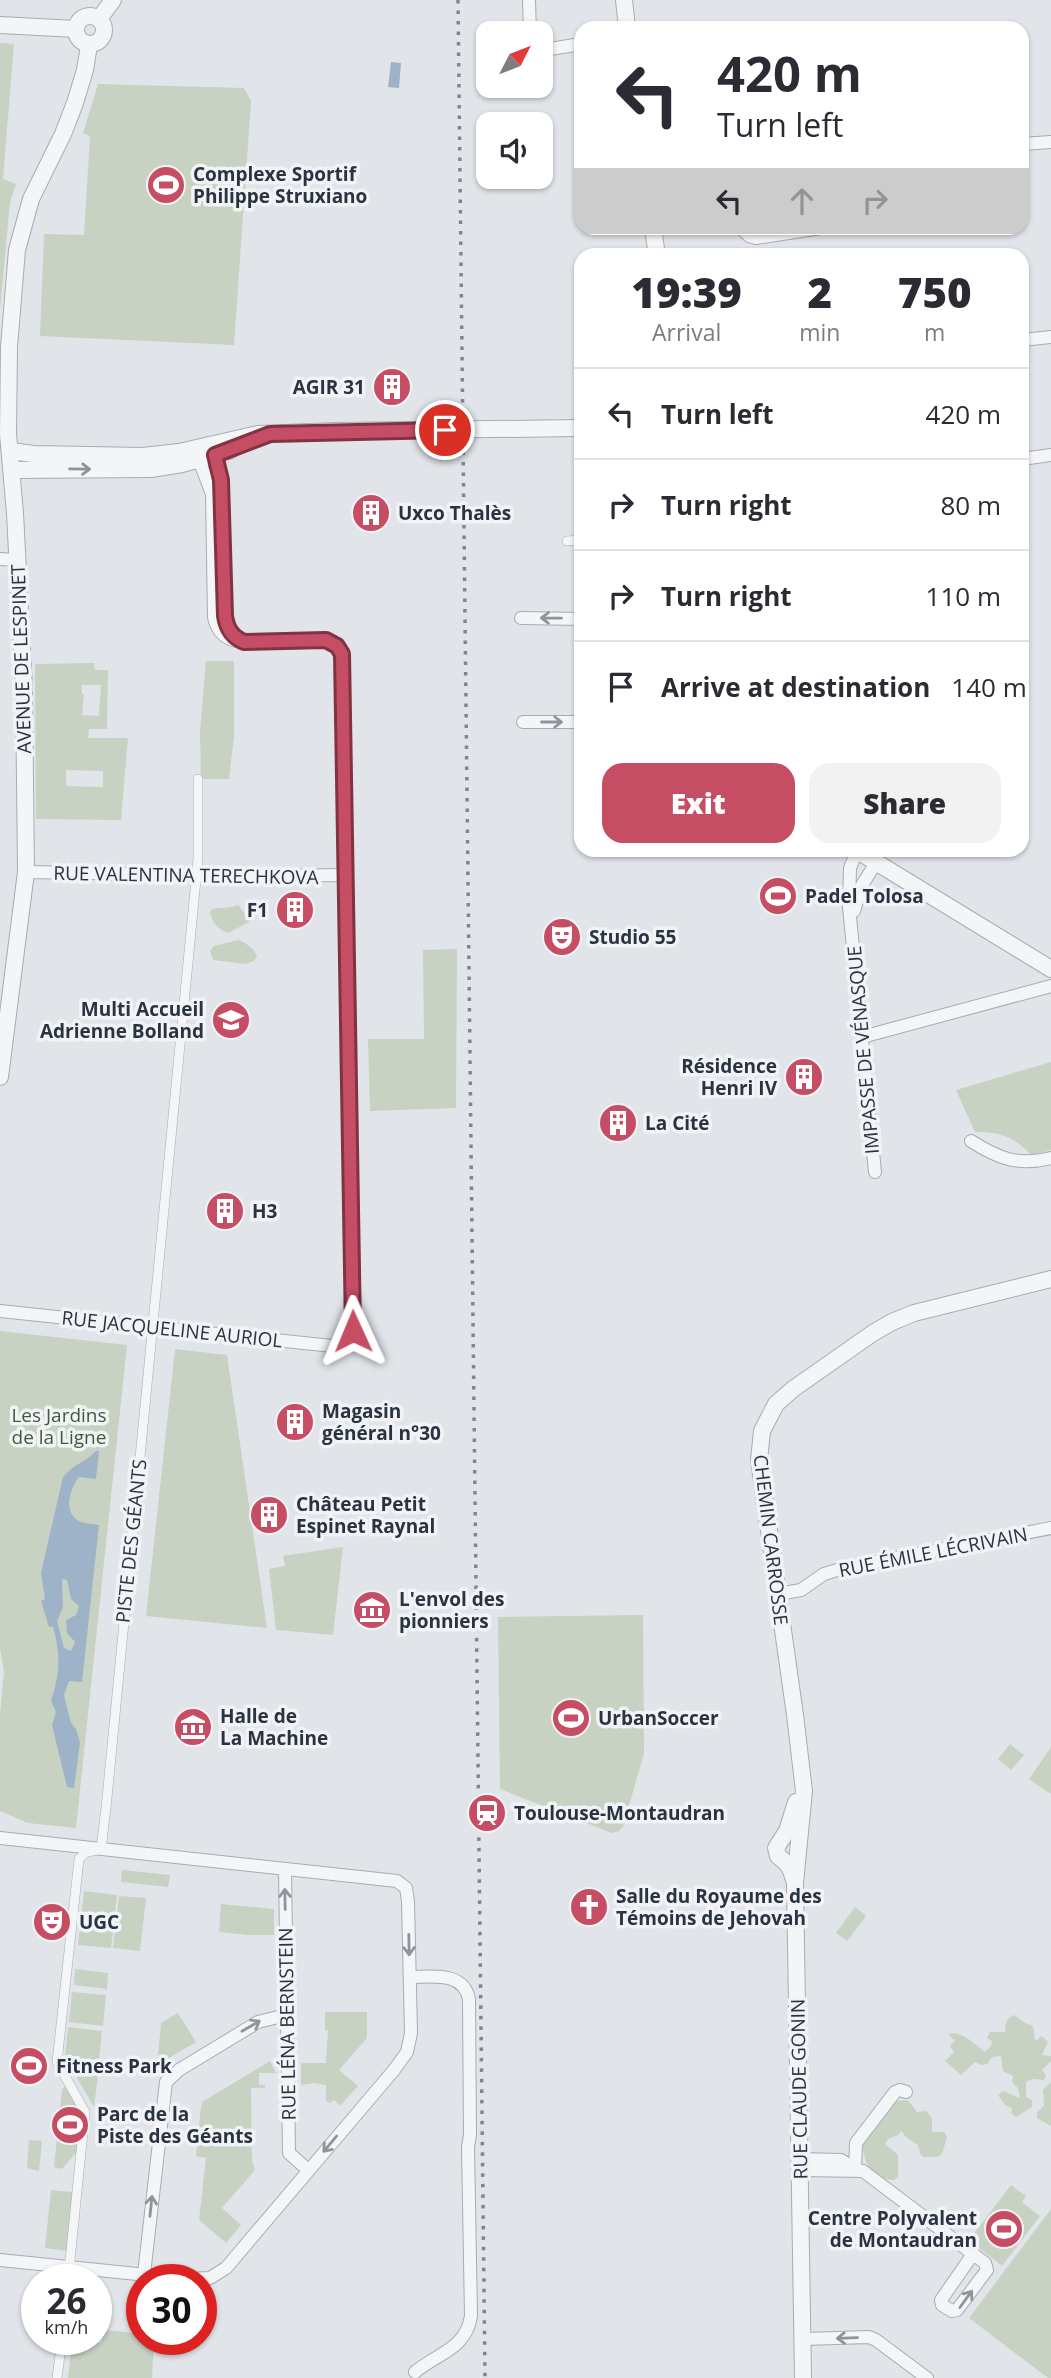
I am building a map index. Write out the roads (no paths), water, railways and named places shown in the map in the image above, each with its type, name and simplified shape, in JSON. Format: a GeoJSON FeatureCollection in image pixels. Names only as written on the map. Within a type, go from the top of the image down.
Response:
{"type":"FeatureCollection","features":[{"type":"Feature","properties":{"kind":"street","name":"AVENUE DE LESPINET"},"geometry":{"type":"LineString","coordinates":[[0,1077],[26,872],[24,689],[8,434],[9,347],[19,242],[31,199],[75,103],[85,71],[89,45],[100,41],[104,35],[104,26],[99,19],[113,0]]}},
{"type":"Feature","properties":{"kind":"street"},"geometry":{"type":"LineString","coordinates":[[528,0],[529,21]]}},
{"type":"Feature","properties":{"kind":"street"},"geometry":{"type":"LineString","coordinates":[[624,0],[626,21]]}},
{"type":"Feature","properties":{"kind":"street"},"geometry":{"type":"LineString","coordinates":[[89,45],[79,40],[76,29],[80,20],[86,16],[99,19]]}},
{"type":"Feature","properties":{"kind":"street"},"geometry":{"type":"LineString","coordinates":[[0,25],[76,29]]}},
{"type":"Feature","properties":{"kind":"street"},"geometry":{"type":"LineString","coordinates":[[553,49],[574,45]]}},
{"type":"Feature","properties":{"kind":"street"},"geometry":{"type":"LineString","coordinates":[[1029,144],[1051,142]]}},
{"type":"Feature","properties":{"kind":"street"},"geometry":{"type":"LineString","coordinates":[[749,235],[756,239],[780,235]]}},
{"type":"Feature","properties":{"kind":"street"},"geometry":{"type":"LineString","coordinates":[[1029,339],[1051,337]]}},
{"type":"Feature","properties":{"kind":"street"},"geometry":{"type":"LineString","coordinates":[[12,470],[150,469],[258,434],[574,428]]}},
{"type":"Feature","properties":{"kind":"street"},"geometry":{"type":"LineString","coordinates":[[214,450],[221,480],[225,616],[231,633],[244,642]]}},
{"type":"Feature","properties":{"kind":"street"},"geometry":{"type":"LineString","coordinates":[[11,452],[143,456],[197,454]]}},
{"type":"Feature","properties":{"kind":"street"},"geometry":{"type":"LineString","coordinates":[[197,454],[212,494],[214,617],[223,634],[244,642]]}},
{"type":"Feature","properties":{"kind":"street"},"geometry":{"type":"LineString","coordinates":[[1029,458],[1051,455]]}},
{"type":"Feature","properties":{"kind":"street"},"geometry":{"type":"LineString","coordinates":[[567,541],[574,540]]}},
{"type":"Feature","properties":{"kind":"street"},"geometry":{"type":"LineString","coordinates":[[0,559],[18,560]]}},
{"type":"Feature","properties":{"kind":"street"},"geometry":{"type":"LineString","coordinates":[[521,618],[574,619]]}},
{"type":"Feature","properties":{"kind":"street","name":"RUE JACQUELINE AURIOL"},"geometry":{"type":"LineString","coordinates":[[0,1311],[332,1346],[343,1344],[350,1339],[353,1331],[342,654],[337,646],[326,640],[244,642]]}},
{"type":"Feature","properties":{"kind":"street"},"geometry":{"type":"LineString","coordinates":[[523,722],[574,722]]}},
{"type":"Feature","properties":{"kind":"street","name":"PISTE DES GÉANTS"},"geometry":{"type":"LineString","coordinates":[[101,1849],[197,875],[198,779]]}},
{"type":"Feature","properties":{"kind":"street","name":"IMPASSE DE VÉNASQUE"},"geometry":{"type":"LineString","coordinates":[[855,857],[850,868],[849,900],[875,1172]]}},
{"type":"Feature","properties":{"kind":"street"},"geometry":{"type":"LineString","coordinates":[[866,857],[1051,969]]}},
{"type":"Feature","properties":{"kind":"street","name":"IMPASSE DE VÉNASQUE"},"geometry":{"type":"LineString","coordinates":[[852,929],[857,898],[876,863]]}},
{"type":"Feature","properties":{"kind":"street","name":"RUE VALENTINA TERECHKOVA"},"geometry":{"type":"LineString","coordinates":[[26,872],[346,875]]}},
{"type":"Feature","properties":{"kind":"street"},"geometry":{"type":"LineString","coordinates":[[862,1038],[1051,986]]}},
{"type":"Feature","properties":{"kind":"street"},"geometry":{"type":"LineString","coordinates":[[971,1141],[991,1154],[1013,1161],[1033,1163],[1051,1158]]}},
{"type":"Feature","properties":{"kind":"street","name":"CHEMIN CARROSSE"},"geometry":{"type":"LineString","coordinates":[[794,1854],[804,1791],[759,1460],[765,1422],[776,1404],[793,1389],[883,1327],[914,1313],[1051,1279]]}},
{"type":"Feature","properties":{"kind":"street","name":"RUE ÉMILE LÉCRIVAIN"},"geometry":{"type":"LineString","coordinates":[[778,1594],[801,1590],[824,1574],[844,1568],[1051,1528]]}},
{"type":"Feature","properties":{"kind":"street","name":"CHEMIN CARROSSE"},"geometry":{"type":"LineString","coordinates":[[794,1854],[794,1839],[782,1838],[794,1809],[801,1768]]}},
{"type":"Feature","properties":{"kind":"street"},"geometry":{"type":"LineString","coordinates":[[0,1829],[23,1840]]}},
{"type":"Feature","properties":{"kind":"street"},"geometry":{"type":"LineString","coordinates":[[0,1838],[397,1881],[408,1894],[411,2032],[407,2053],[217,2276]]}},
{"type":"Feature","properties":{"kind":"street"},"geometry":{"type":"LineString","coordinates":[[69,2264],[85,2112],[57,2062],[79,1859],[85,1853],[101,1849]]}},
{"type":"Feature","properties":{"kind":"street","name":"RUE CLAUDE GONIN"},"geometry":{"type":"LineString","coordinates":[[794,1854],[803,2378]]}},
{"type":"Feature","properties":{"kind":"street","name":"RUE LÉNA BERNSTEIN"},"geometry":{"type":"LineString","coordinates":[[285,1869],[289,2153],[308,2170]]}},
{"type":"Feature","properties":{"kind":"street"},"geometry":{"type":"LineString","coordinates":[[410,1977],[452,1978],[465,1988],[469,1999],[470,2328],[461,2342],[415,2372]]}},
{"type":"Feature","properties":{"kind":"street"},"geometry":{"type":"LineString","coordinates":[[145,2264],[166,2082],[179,2070],[258,2022],[286,2015]]}},
{"type":"Feature","properties":{"kind":"street"},"geometry":{"type":"LineString","coordinates":[[855,2170],[856,2143],[895,2092],[906,2092]]}},
{"type":"Feature","properties":{"kind":"street"},"geometry":{"type":"LineString","coordinates":[[800,2164],[841,2160],[855,2170],[863,2171],[973,2254]]}},
{"type":"Feature","properties":{"kind":"street"},"geometry":{"type":"LineString","coordinates":[[0,2260],[39,2264]]}},
{"type":"Feature","properties":{"kind":"street"},"geometry":{"type":"LineString","coordinates":[[803,2339],[869,2337],[927,2378]]}},
{"type":"Feature","properties":{"kind":"street"},"geometry":{"type":"LineString","coordinates":[[57,2378],[60,2355]]}},
{"type":"Feature","properties":{"kind":"water"},"geometry":{"type":"Polygon","coordinates":[[[391,62],[401,63],[399,88],[388,87],[391,62]]]}},
{"type":"Feature","properties":{"kind":"water"},"geometry":{"type":"Polygon","coordinates":[[[99,1451],[96,1479],[79,1477],[73,1486],[69,1504],[76,1519],[99,1525],[82,1682],[69,1681],[64,1695],[71,1723],[80,1743],[74,1788],[67,1787],[52,1725],[56,1712],[51,1701],[58,1673],[58,1656],[53,1627],[49,1627],[41,1601],[45,1599],[41,1573],[63,1477],[99,1451]],[[62,1579],[63,1607],[57,1621],[64,1648],[71,1651],[75,1642],[67,1633],[66,1620],[76,1615],[79,1606],[71,1599],[67,1580],[62,1579]]]}},
{"type":"Feature","properties":{"kind":"railway"},"geometry":{"type":"LineString","coordinates":[[458,0],[485,2378]]}},
{"type":"Feature","properties":{"kind":"place","name":"Complexe Sportif Philippe Struxiano"},"geometry":{"type":"Point","coordinates":[166,185]}},
{"type":"Feature","properties":{"kind":"place","name":"AGIR 31"},"geometry":{"type":"Point","coordinates":[392,387]}},
{"type":"Feature","properties":{"kind":"place","name":"Uxco Thalès"},"geometry":{"type":"Point","coordinates":[371,513]}},
{"type":"Feature","properties":{"kind":"place","name":"Padel Tolosa"},"geometry":{"type":"Point","coordinates":[778,896]}},
{"type":"Feature","properties":{"kind":"place","name":"F1"},"geometry":{"type":"Point","coordinates":[295,910]}},
{"type":"Feature","properties":{"kind":"place","name":"Studio 55"},"geometry":{"type":"Point","coordinates":[562,937]}},
{"type":"Feature","properties":{"kind":"place","name":"Multi Accueil Adrienne Bolland"},"geometry":{"type":"Point","coordinates":[231,1020]}},
{"type":"Feature","properties":{"kind":"place","name":"Résidence Henri IV"},"geometry":{"type":"Point","coordinates":[804,1077]}},
{"type":"Feature","properties":{"kind":"place","name":"La Cité"},"geometry":{"type":"Point","coordinates":[618,1123]}},
{"type":"Feature","properties":{"kind":"place","name":"H3"},"geometry":{"type":"Point","coordinates":[225,1211]}},
{"type":"Feature","properties":{"kind":"place","name":"Magasin général n°30"},"geometry":{"type":"Point","coordinates":[295,1422]}},
{"type":"Feature","properties":{"kind":"place","name":"Château Petit Espinet Raynal"},"geometry":{"type":"Point","coordinates":[269,1515]}},
{"type":"Feature","properties":{"kind":"place","name":"L'envol des pionniers"},"geometry":{"type":"Point","coordinates":[372,1610]}},
{"type":"Feature","properties":{"kind":"place","name":"UrbanSoccer"},"geometry":{"type":"Point","coordinates":[571,1718]}},
{"type":"Feature","properties":{"kind":"place","name":"Halle de La Machine"},"geometry":{"type":"Point","coordinates":[193,1727]}},
{"type":"Feature","properties":{"kind":"place","name":"Toulouse-Montaudran"},"geometry":{"type":"Point","coordinates":[487,1813]}},
{"type":"Feature","properties":{"kind":"place","name":"Salle du Royaume des Témoins de Jehovah"},"geometry":{"type":"Point","coordinates":[589,1907]}},
{"type":"Feature","properties":{"kind":"place","name":"UGC"},"geometry":{"type":"Point","coordinates":[52,1922]}},
{"type":"Feature","properties":{"kind":"place","name":"Fitness Park"},"geometry":{"type":"Point","coordinates":[29,2066]}},
{"type":"Feature","properties":{"kind":"place","name":"Parc de la Piste des Géants"},"geometry":{"type":"Point","coordinates":[70,2125]}},
{"type":"Feature","properties":{"kind":"place","name":"Centre Polyvalent de Montaudran"},"geometry":{"type":"Point","coordinates":[1004,2229]}},
{"type":"Feature","properties":{"kind":"park label","name":"Les Jardins de la Ligne"},"geometry":{"type":"Point","coordinates":[59,1426]}}]}
